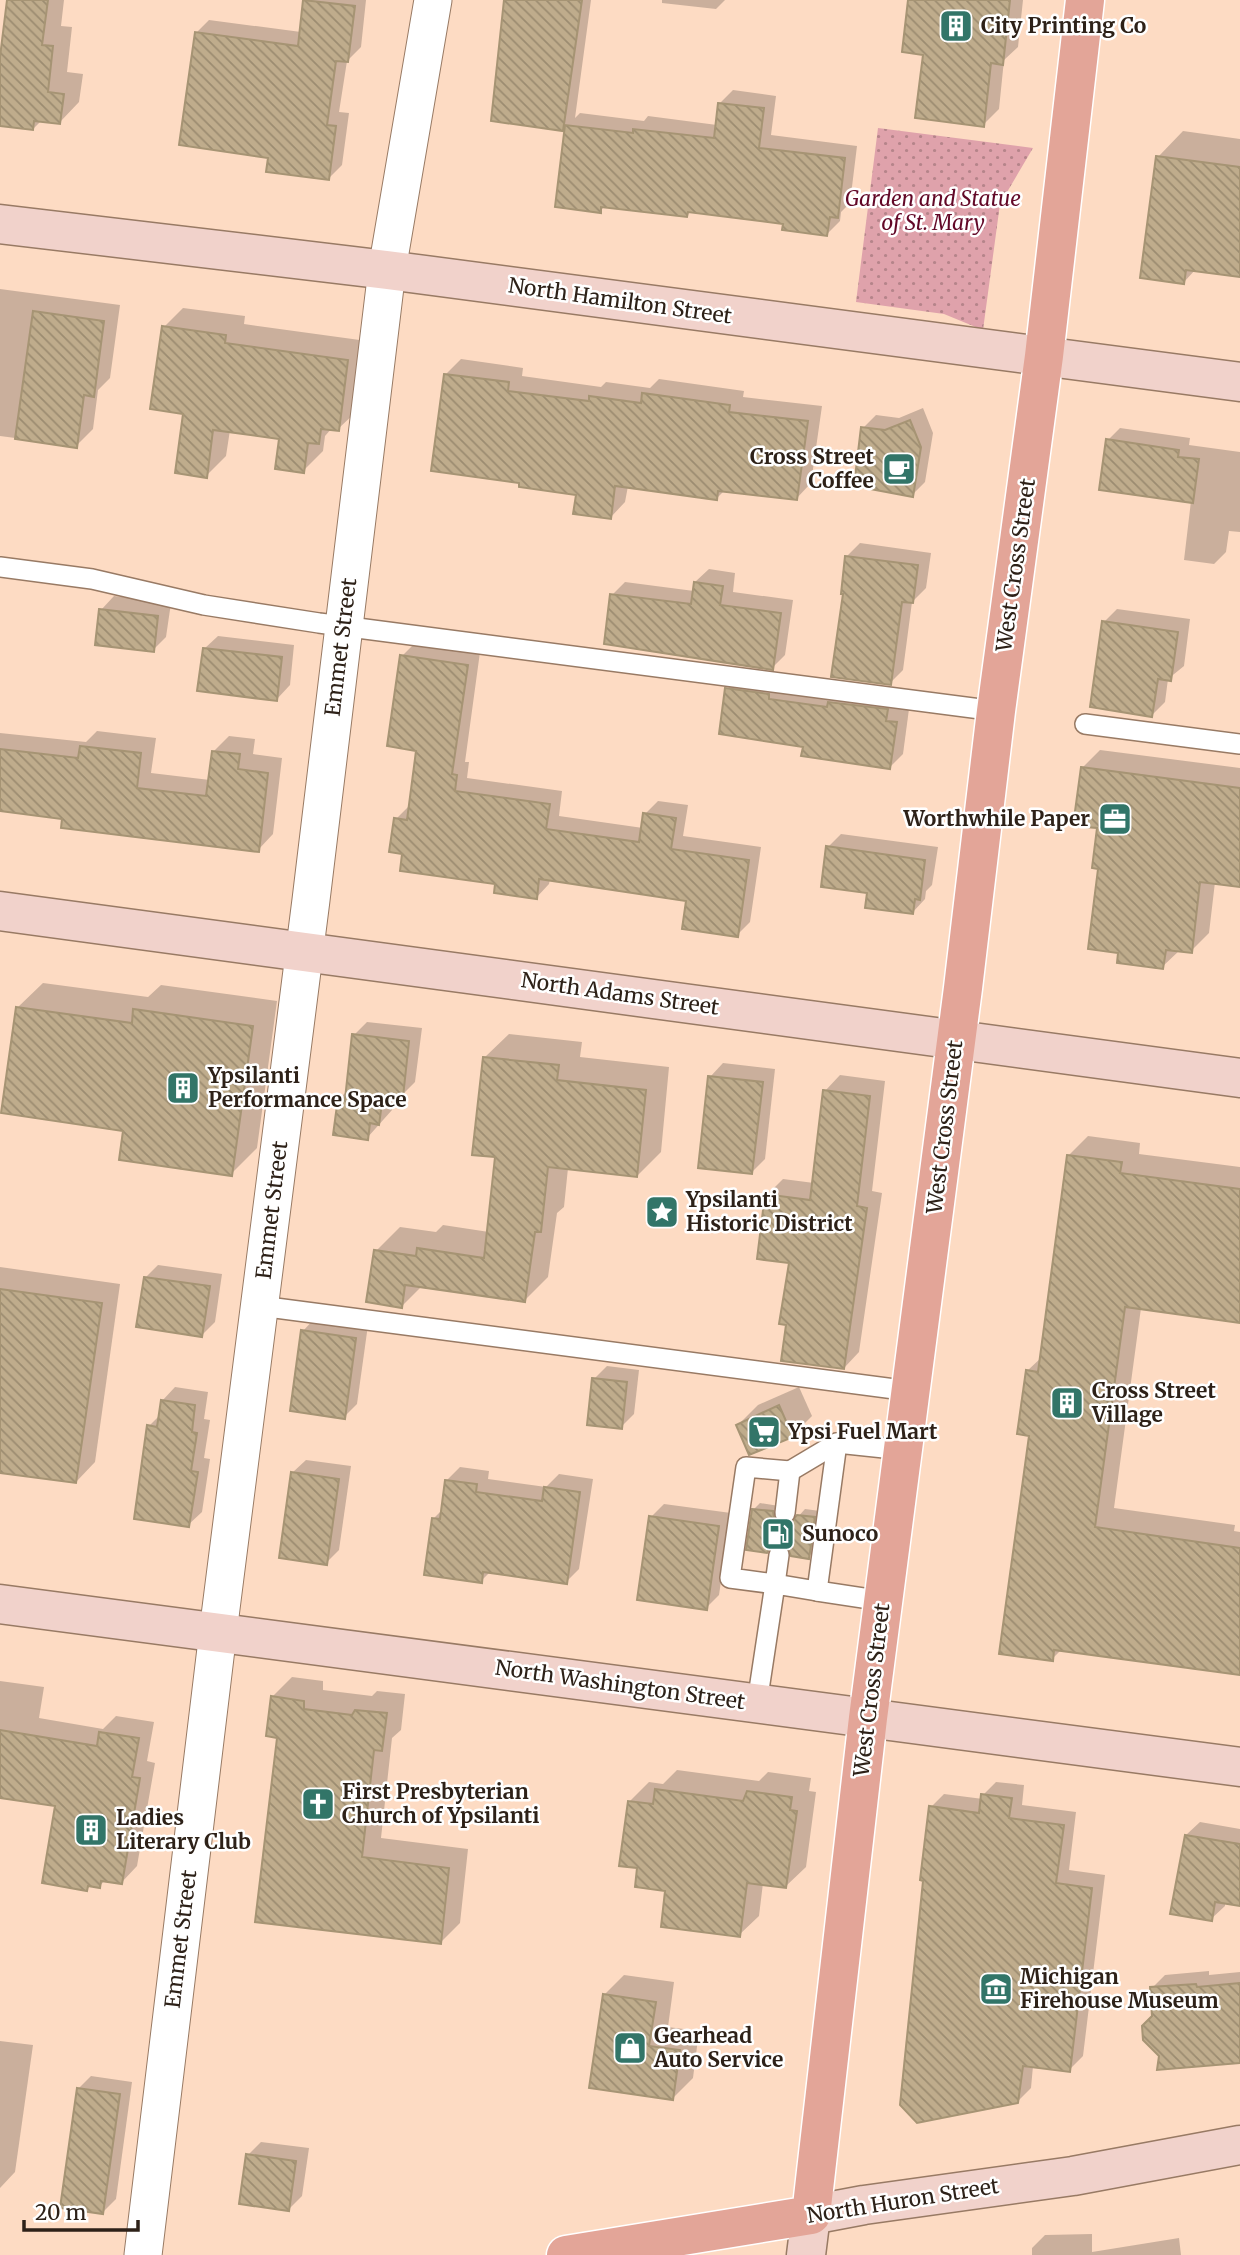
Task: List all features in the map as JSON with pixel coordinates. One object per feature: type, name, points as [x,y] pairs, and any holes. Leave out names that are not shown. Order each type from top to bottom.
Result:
[{"type":"main road","name":"West Cross Street","points":[[811,2215],[868,1718],[996,711],[1044,356],[1086,0]]},
{"type":"main road","name":"North Huron Street","points":[[566,2255],[811,2215]]},
{"type":"street","name":"Emmet Street","points":[[143,2255],[387,270],[433,0]]},
{"type":"street","name":"North Hamilton Street","points":[[0,224],[387,270],[1240,382]]},
{"type":"street","name":"North Adams Street","points":[[0,911],[1240,1078]]},
{"type":"street","name":"North Washington Street","points":[[0,1604],[1240,1767]]},
{"type":"street","name":"North Huron Street","points":[[811,2215],[1073,2176],[1240,2145]]},
{"type":"street","name":"West Cross Street","points":[[806,2255],[811,2215]]},
{"type":"lane","points":[[0,567],[92,579],[204,605],[344,626],[996,711]]},
{"type":"lane","points":[[1085,724],[1240,744]]},
{"type":"lane","points":[[260,1306],[910,1391]]},
{"type":"lane","points":[[883,1601],[730,1578],[746,1466],[790,1471],[837,1443],[903,1450]]},
{"type":"lane","points":[[817,1591],[837,1443]]},
{"type":"lane","points":[[785,1513],[790,1471]]},
{"type":"lane","points":[[757,1703],[779,1555]]},
{"type":"green space","name":"Garden and Statue of St. Mary","points":[[878,128],[1033,148],[1000,204],[983,330],[944,314],[856,302]]},
{"type":"building","points":[[7,0],[48,0],[42,45],[53,46],[48,92],[64,94],[60,124],[34,121],[33,130],[0,126],[0,57]]},
{"type":"building","points":[[303,0],[355,6],[348,62],[336,61],[327,125],[336,126],[329,180],[266,172],[268,158],[179,145],[195,32],[298,46]]},
{"type":"building","points":[[504,0],[582,0],[563,131],[491,121]]},
{"type":"building","points":[[908,0],[1010,0],[1003,65],[991,63],[984,127],[915,118],[923,55],[902,52]]},
{"type":"building","points":[[718,103],[764,108],[759,148],[845,158],[838,218],[830,217],[827,236],[782,230],[783,224],[688,212],[687,217],[601,207],[601,213],[555,207],[565,125],[714,138]]},
{"type":"building","points":[[1156,156],[1240,167],[1240,277],[1186,270],[1184,284],[1140,278]]},
{"type":"building","points":[[33,311],[104,321],[94,397],[84,395],[77,448],[15,439]]},
{"type":"building","points":[[162,326],[226,335],[225,343],[348,360],[339,431],[321,429],[319,444],[308,443],[304,473],[275,469],[279,439],[213,430],[207,478],[175,473],[183,414],[150,409]]},
{"type":"building","points":[[444,374],[509,382],[508,391],[589,401],[589,396],[641,403],[642,393],[730,405],[729,412],[808,421],[797,500],[718,491],[717,500],[615,486],[611,519],[573,514],[576,495],[519,487],[519,483],[431,471]]},
{"type":"building","points":[[910,420],[921,447],[913,497],[854,486],[861,427],[885,430]]},
{"type":"building","points":[[1106,439],[1179,450],[1178,457],[1199,459],[1193,503],[1099,490]]},
{"type":"building","points":[[845,556],[918,565],[913,603],[902,602],[891,685],[831,677],[843,594]]},
{"type":"building","points":[[694,582],[723,586],[720,605],[781,613],[773,670],[604,644],[610,594],[691,604]]},
{"type":"building","points":[[99,609],[158,616],[154,652],[95,645]]},
{"type":"building","points":[[1102,621],[1178,632],[1171,681],[1158,679],[1152,717],[1090,707]]},
{"type":"building","points":[[203,648],[282,657],[277,701],[197,691]]},
{"type":"building","points":[[400,655],[468,665],[452,774],[457,775],[455,791],[550,804],[546,829],[639,842],[643,813],[676,818],[671,849],[749,860],[738,937],[682,929],[686,901],[539,879],[537,899],[494,893],[495,884],[400,871],[402,854],[389,852],[394,818],[407,820],[416,751],[387,746]]},
{"type":"building","points":[[725,688],[769,694],[769,699],[827,707],[828,702],[888,709],[886,721],[897,722],[890,769],[801,756],[803,747],[719,734]]},
{"type":"building","points":[[80,746],[141,753],[137,788],[206,796],[212,751],[240,754],[238,769],[268,773],[259,852],[61,828],[62,819],[0,811],[0,749],[78,758]]},
{"type":"building","points":[[1081,767],[1240,788],[1240,887],[1200,882],[1192,953],[1166,950],[1163,969],[1117,963],[1118,953],[1088,949],[1098,869],[1092,868],[1097,828],[1073,826]]},
{"type":"building","points":[[826,846],[925,860],[920,900],[915,899],[913,914],[865,908],[867,893],[821,887]]},
{"type":"building","name":"Ypsilanti Performance Space","points":[[16,1007],[132,1023],[133,1009],[253,1026],[232,1176],[119,1160],[123,1131],[1,1113]]},
{"type":"building","points":[[352,1034],[409,1041],[403,1097],[383,1095],[379,1125],[370,1123],[368,1140],[333,1135],[338,1098],[345,1099]]},
{"type":"building","points":[[483,1057],[559,1065],[557,1080],[646,1090],[637,1177],[548,1167],[541,1232],[535,1232],[525,1302],[405,1285],[402,1308],[366,1302],[374,1250],[416,1256],[417,1248],[484,1258],[495,1157],[472,1155]]},
{"type":"building","points":[[708,1076],[763,1082],[752,1174],[698,1168]]},
{"type":"building","points":[[823,1090],[870,1096],[857,1206],[867,1208],[844,1369],[781,1361],[786,1325],[779,1324],[789,1263],[757,1259],[765,1194],[810,1200]]},
{"type":"building","name":"Cross Street Village","points":[[1067,1155],[1122,1162],[1120,1173],[1240,1189],[1240,1323],[1125,1307],[1095,1527],[1240,1548],[1240,1675],[1054,1650],[1053,1661],[999,1654],[1029,1436],[1017,1434],[1026,1370],[1038,1372]]},
{"type":"building","points":[[144,1277],[210,1286],[202,1337],[136,1327]]},
{"type":"building","points":[[0,1289],[102,1303],[76,1483],[0,1473]]},
{"type":"building","points":[[301,1330],[356,1338],[345,1419],[290,1411]]},
{"type":"building","points":[[592,1378],[627,1382],[622,1429],[587,1425]]},
{"type":"building","points":[[161,1400],[195,1405],[192,1432],[197,1433],[191,1471],[198,1472],[189,1527],[134,1519],[147,1425],[157,1427]]},
{"type":"building","points":[[779,1405],[793,1437],[749,1455],[736,1425]]},
{"type":"building","points":[[291,1472],[339,1479],[327,1565],[279,1558]]},
{"type":"building","points":[[445,1480],[477,1484],[476,1492],[542,1501],[544,1487],[580,1492],[567,1584],[483,1572],[482,1583],[424,1575],[432,1518],[440,1519]]},
{"type":"building","points":[[752,1509],[773,1511],[774,1518],[783,1525],[790,1524],[797,1515],[815,1517],[809,1559],[791,1556],[787,1546],[780,1543],[770,1547],[767,1553],[746,1550]]},
{"type":"building","points":[[649,1516],[719,1526],[707,1610],[637,1600]]},
{"type":"building","name":"First Presbyterian Church of Ypsilanti","points":[[271,1696],[304,1701],[304,1709],[352,1715],[355,1710],[387,1713],[382,1751],[374,1750],[362,1857],[449,1868],[441,1944],[255,1922],[277,1738],[266,1736]]},
{"type":"building","name":"Ladies Literary Club","points":[[0,1730],[97,1746],[99,1732],[139,1738],[132,1777],[140,1778],[122,1884],[101,1881],[100,1888],[88,1886],[87,1891],[42,1883],[55,1806],[0,1798]]},
{"type":"building","points":[[655,1789],[743,1801],[747,1791],[792,1797],[790,1810],[797,1811],[786,1888],[747,1883],[740,1937],[661,1927],[665,1891],[635,1887],[637,1868],[619,1866],[628,1801],[653,1804]]},
{"type":"building","name":"Michigan Firehouse Museum","points":[[981,1794],[1012,1798],[1009,1818],[1064,1825],[1056,1883],[1092,1888],[1070,2072],[1023,2066],[1018,2103],[917,2123],[900,2105],[929,1806],[979,1813]]},
{"type":"building","points":[[1185,1835],[1240,1844],[1240,1906],[1215,1902],[1212,1921],[1170,1914]]},
{"type":"building","points":[[1240,1983],[1240,2063],[1157,2070],[1159,2056],[1143,2040],[1142,2026],[1152,2016],[1150,1987]]},
{"type":"building","name":"Gearhead Auto Service","points":[[603,1994],[656,2002],[649,2046],[680,2050],[673,2100],[589,2088]]},
{"type":"building","points":[[77,2088],[120,2094],[103,2214],[60,2208]]},
{"type":"building","points":[[246,2154],[296,2161],[289,2211],[239,2204]]},
{"type":"place","name":"City Printing Co","points":[[956,26]]},
{"type":"place","name":"Cross Street Coffee","points":[[899,469]]},
{"type":"place","name":"Worthwhile Paper","points":[[1115,819]]},
{"type":"place","name":"Ypsilanti Performance Space","points":[[183,1088]]},
{"type":"place","name":"Ypsilanti Historic District","points":[[662,1212]]},
{"type":"place","name":"Cross Street Village","points":[[1067,1403]]},
{"type":"place","name":"Ypsi Fuel Mart","points":[[764,1432]]},
{"type":"place","name":"Sunoco","points":[[778,1534]]},
{"type":"place","name":"First Presbyterian Church of Ypsilanti","points":[[318,1804]]},
{"type":"place","name":"Ladies Literary Club","points":[[91,1830]]},
{"type":"place","name":"Michigan Firehouse Museum","points":[[996,1989]]},
{"type":"place","name":"Gearhead Auto Service","points":[[630,2048]]}]
